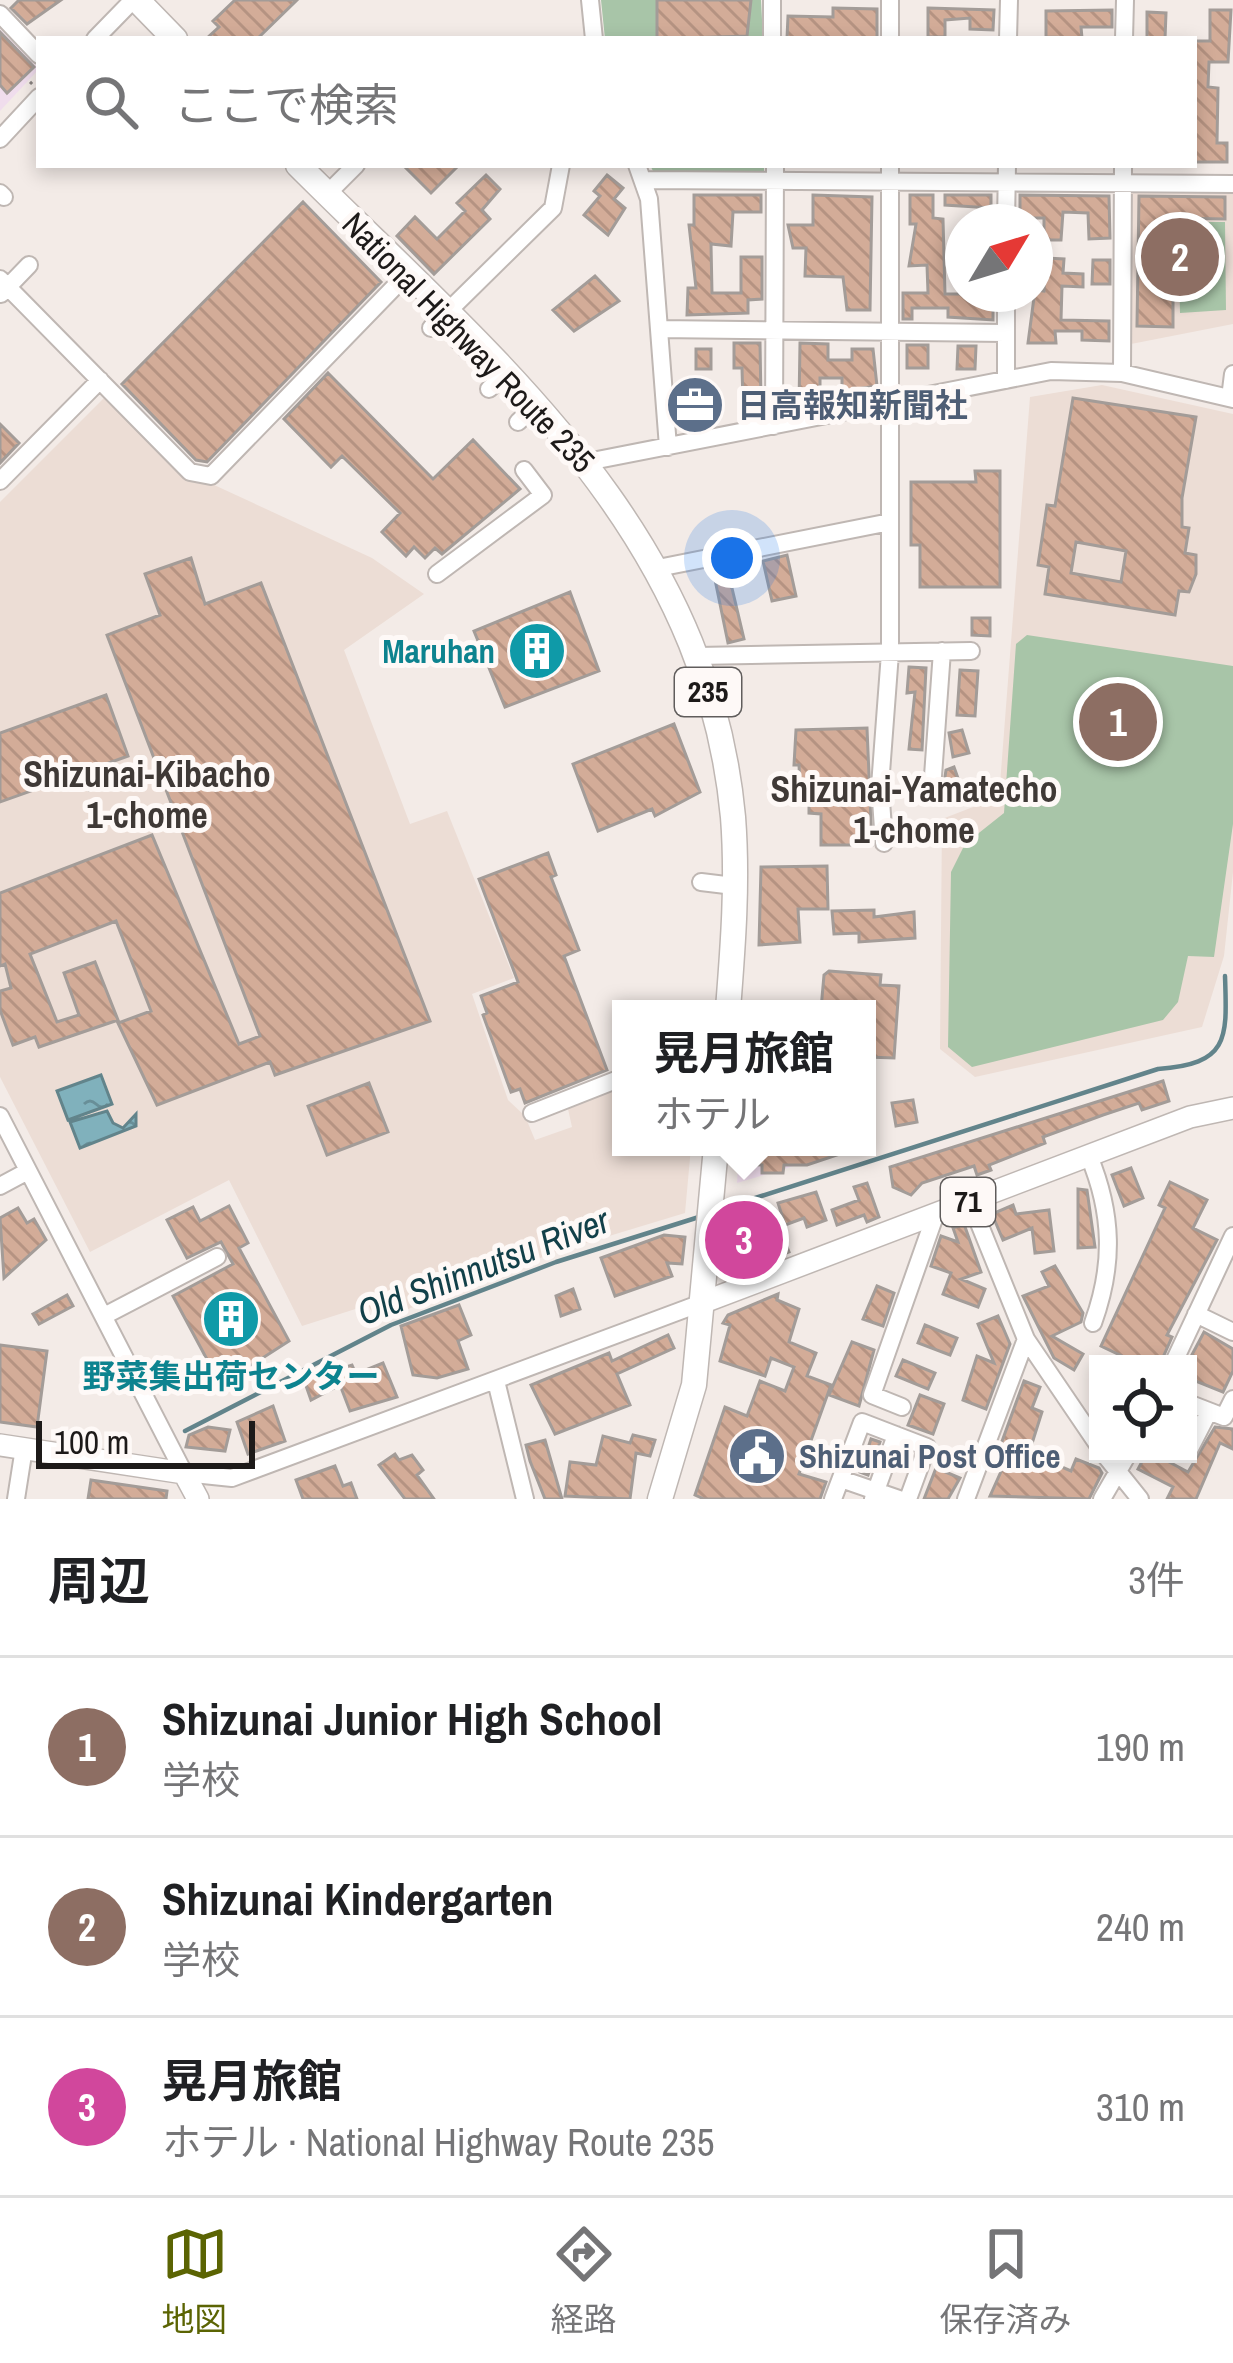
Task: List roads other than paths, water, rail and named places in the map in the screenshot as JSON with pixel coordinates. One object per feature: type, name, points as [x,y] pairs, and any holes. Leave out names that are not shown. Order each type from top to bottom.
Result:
[{"type":"highway","points":[[135,0],[180,33]]},
{"type":"highway","name":"National Highway Route 235","points":[[301,168],[407,274],[436,323],[554,443],[587,463],[658,568],[697,656],[726,773],[734,886],[728,1000]]},
{"type":"highway","points":[[659,1499],[683,1434],[704,1302],[715,1156]]},
{"type":"main road","name":"71","points":[[704,1302],[1190,1118],[1233,1108]]},
{"type":"main road","points":[[0,1445],[184,1472],[198,1499]]},
{"type":"street","points":[[98,36],[135,0]]},
{"type":"street","points":[[590,0],[594,36]]},
{"type":"street","points":[[772,0],[772,36]]},
{"type":"street","points":[[890,0],[890,36]]},
{"type":"street","points":[[1008,36],[1009,0]]},
{"type":"street","points":[[1124,36],[1125,0]]},
{"type":"street","points":[[0,14],[36,52]]},
{"type":"street","points":[[4,126],[36,99]]},
{"type":"street","points":[[327,194],[353,168]]},
{"type":"street","points":[[436,323],[553,208],[560,168]]},
{"type":"street","points":[[668,447],[641,173],[1123,174],[1233,184]]},
{"type":"street","points":[[774,426],[775,173]]},
{"type":"street","points":[[884,843],[880,786],[890,653],[890,174]]},
{"type":"street","points":[[1006,204],[1007,174]]},
{"type":"street","points":[[1121,373],[1123,174]]},
{"type":"street","points":[[29,265],[3,287],[190,472],[211,476],[407,274]]},
{"type":"street","points":[[1006,312],[1006,380]]},
{"type":"street","points":[[659,329],[1005,333]]},
{"type":"street","points":[[587,463],[1071,369],[1121,373],[1232,399],[1233,374]]},
{"type":"street","points":[[0,482],[100,380]]},
{"type":"street","points":[[437,574],[543,495],[524,470]]},
{"type":"street","points":[[658,568],[890,522]]},
{"type":"street","points":[[933,776],[942,651]]},
{"type":"street","points":[[697,656],[971,651]]},
{"type":"street","points":[[701,882],[734,886]]},
{"type":"street","points":[[532,1113],[612,1082]]},
{"type":"street","points":[[0,1116],[184,1472],[232,1478],[704,1302]]},
{"type":"street","points":[[1089,1156],[1104,1192],[1109,1278],[1093,1323]]},
{"type":"street","points":[[0,1186],[28,1171]]},
{"type":"street","points":[[970,1201],[1026,1339],[1089,1432]]},
{"type":"street","points":[[902,1407],[872,1395],[936,1213]]},
{"type":"street","points":[[1177,1355],[1233,1237]]},
{"type":"street","points":[[104,1316],[217,1257]]},
{"type":"street","points":[[1196,1314],[1233,1332]]},
{"type":"street","points":[[966,1499],[1026,1339]]},
{"type":"street","points":[[496,1381],[525,1499]]},
{"type":"street","points":[[1197,1408],[1224,1417],[1233,1399]]},
{"type":"street","points":[[1197,1434],[1208,1413]]},
{"type":"street","points":[[833,1499],[862,1422],[927,1447],[903,1499],[874,1495],[841,1479]]},
{"type":"street","points":[[874,1495],[896,1435]]},
{"type":"street","points":[[16,1499],[24,1448]]},
{"type":"street","points":[[1111,1463],[1140,1499]]},
{"type":"street","points":[[1102,1499],[1123,1463]]},
{"type":"water","points":[[101,1075],[112,1104],[68,1120],[57,1091]]},
{"type":"water","points":[[107,1111],[113,1123],[123,1128],[136,1114],[136,1126],[80,1148],[70,1122]]},
{"type":"waterway","name":"Old Shinnutsu River","points":[[721,1209],[1158,1069],[1199,1061],[1211,1054],[1224,1031],[1225,976]]},
{"type":"waterway","name":"Old Shinnutsu River","points":[[185,1431],[391,1325],[556,1262],[699,1217]]},
{"type":"place","name":"Shizunai Kindergarten","points":[[1180,257]]},
{"type":"place","name":"日高報知新聞社","points":[[695,405]]},
{"type":"place","name":"Maruhan","points":[[537,651]]},
{"type":"place","name":"Shizunai Junior High School","points":[[1118,722]]},
{"type":"place","name":"晃月旅館","points":[[744,1240]]},
{"type":"place","name":"野菜集出荷センター","points":[[231,1319]]},
{"type":"place","name":"Shizunai Post Office","points":[[757,1456]]},
{"type":"district","name":"Shizunai-Kibacho 1-chome","points":[[147,794]]},
{"type":"district","name":"Shizunai-Yamatecho 1-chome","points":[[914,810]]}]
